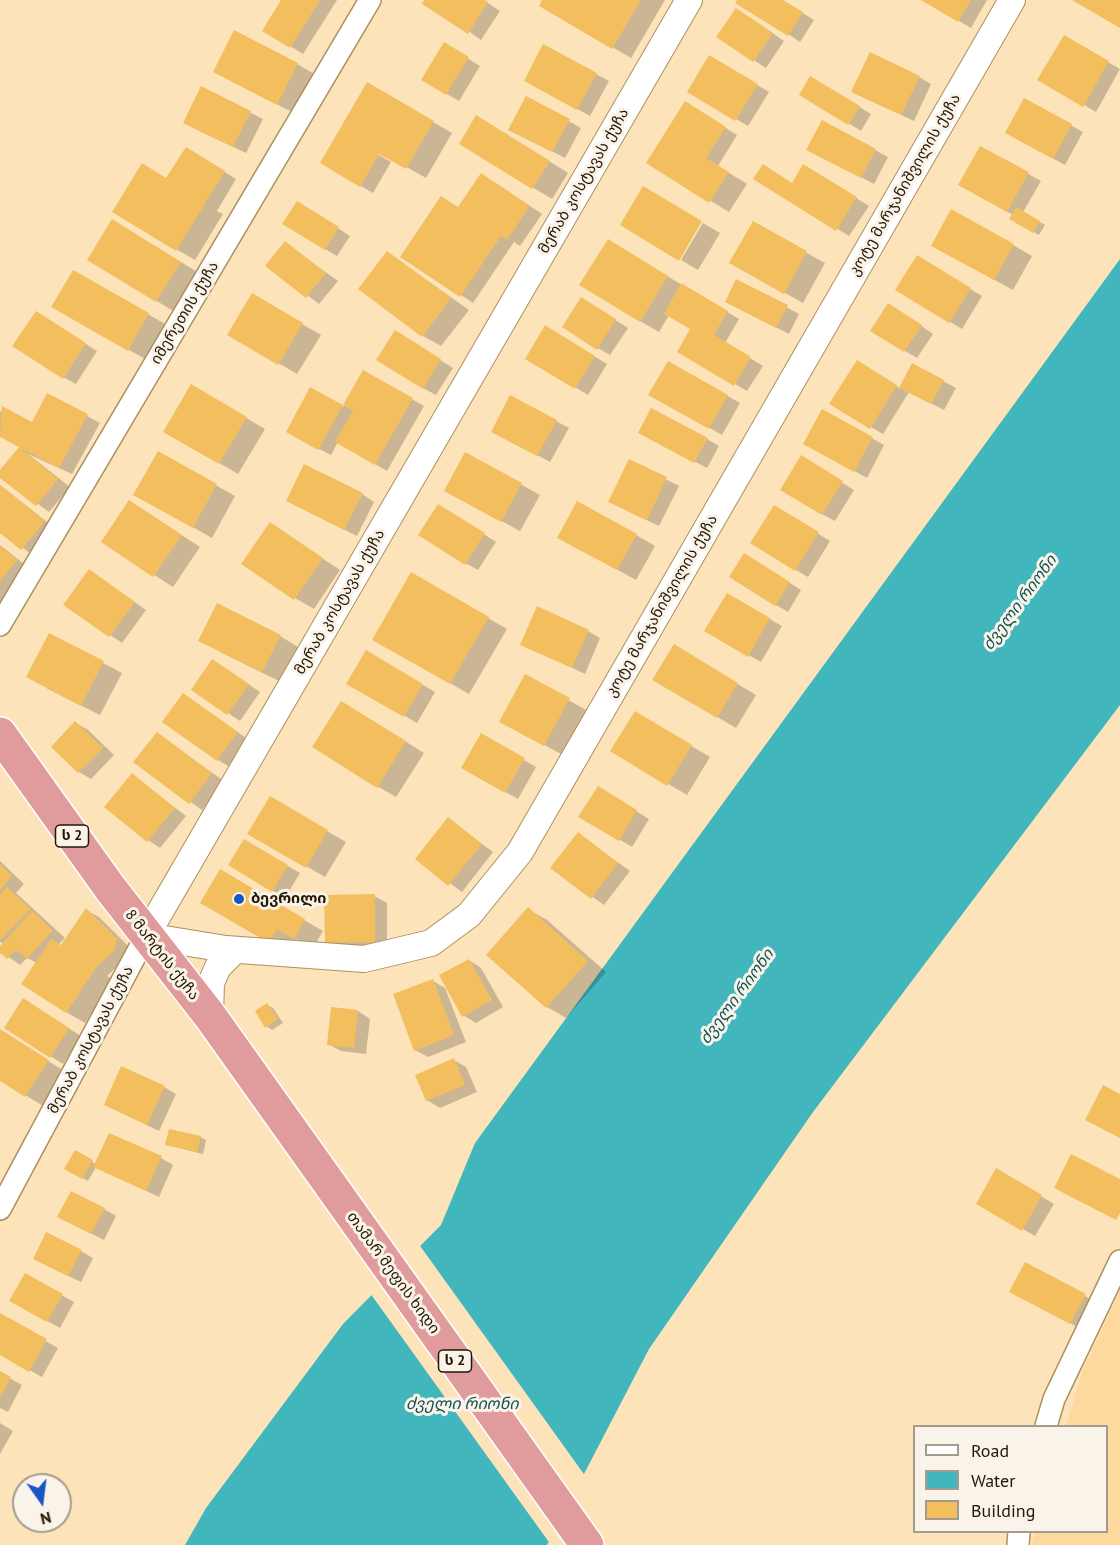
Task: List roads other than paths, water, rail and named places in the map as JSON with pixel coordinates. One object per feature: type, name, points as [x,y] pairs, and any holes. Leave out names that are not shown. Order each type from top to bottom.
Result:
[{"type":"highway","name":"8 მარტის ქუჩა","points":[[0,734],[146,936],[210,1016],[324,1176]]},
{"type":"highway","name":"თამარ მეფის ხიდი","points":[[324,1176],[587,1545]]},
{"type":"street","name":"იმერეთის ქუჩა","points":[[0,625],[370,0]]},
{"type":"street","name":"მერაბ კოსტავას ქუჩა","points":[[0,1209],[146,936],[689,0]]},
{"type":"street","name":"კოტე მარჯანიშვილის ქუჩა","points":[[146,936],[235,950],[364,959],[431,943],[469,915],[520,852],[1012,0]]},
{"type":"street","points":[[210,1016],[211,983],[218,967],[235,950]]},
{"type":"street","points":[[1046,1425],[1054,1399],[1120,1262]]},
{"type":"water","name":"ძველი რიონი","points":[[1120,259],[1120,705],[813,1112],[649,1349],[547,1545],[185,1545],[206,1508],[343,1324],[441,1225],[475,1143]]},
{"type":"place","name":"ბევრილი","points":[[239,899]]}]
